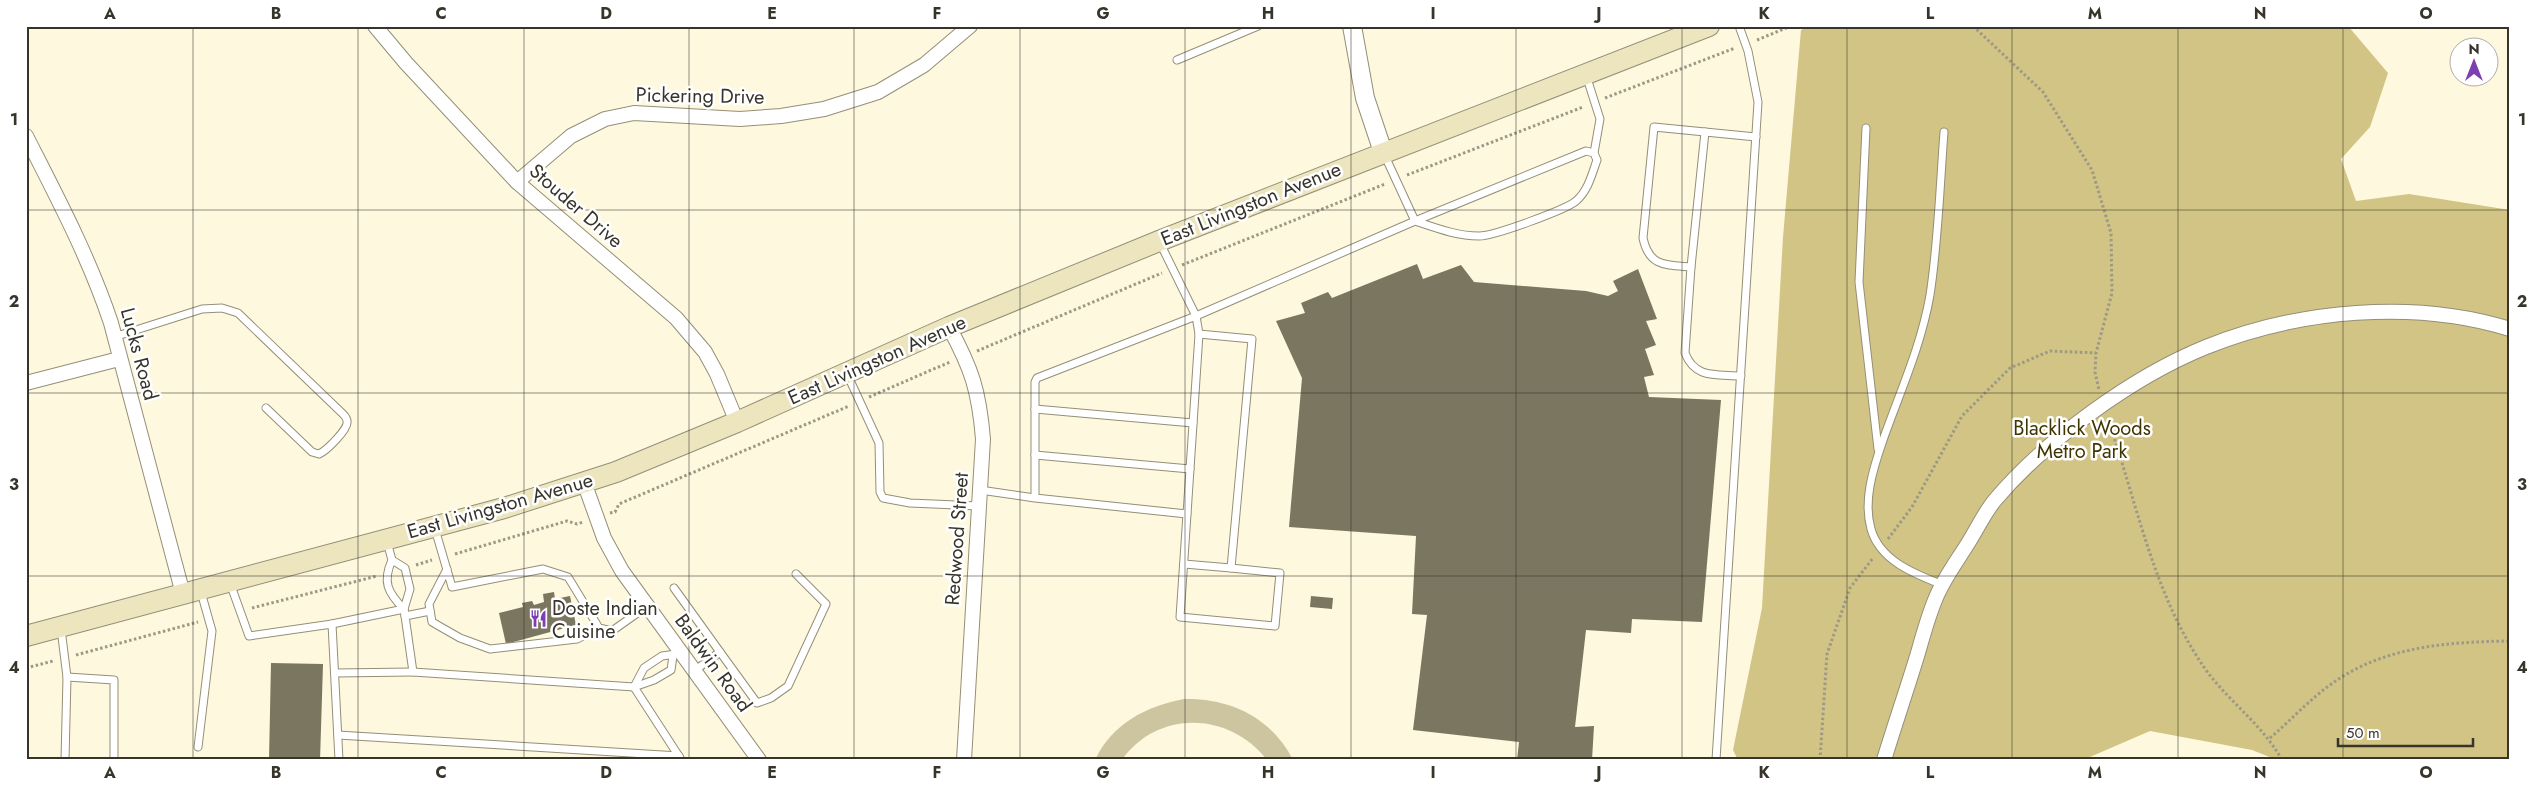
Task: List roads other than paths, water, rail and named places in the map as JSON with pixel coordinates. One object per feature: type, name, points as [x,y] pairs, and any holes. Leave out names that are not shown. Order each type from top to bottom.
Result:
[{"type":"main road","name":"East Livingston Avenue","points":[[26,636],[386,540],[529,500],[616,472],[737,422],[949,327],[1159,241],[1709,26]]},
{"type":"street","name":"Stouder Drive","points":[[375,26],[412,70],[517,182],[676,318],[705,352],[717,374],[737,422]]},
{"type":"street","name":"Pickering Drive","points":[[517,182],[571,136],[605,119],[634,113],[740,119],[781,116],[824,109],[878,92],[924,65],[970,26]]},
{"type":"street","points":[[1352,26],[1365,98],[1383,152]]},
{"type":"street","name":"Lucks Road","points":[[26,137],[82,246],[98,284],[119,359],[191,591]]},
{"type":"street","points":[[1884,760],[1935,599],[1994,501],[2056,438],[2103,405],[2205,347],[2246,333],[2303,320],[2354,314],[2407,313],[2448,316],[2488,322],[2510,329]]},
{"type":"street","name":"Redwood Street","points":[[949,327],[965,356],[976,387],[983,439],[964,760]]},
{"type":"street","points":[[26,383],[119,359]]},
{"type":"street","name":"Baldwin Road","points":[[584,482],[604,538],[622,571],[676,654],[694,671],[759,760]]},
{"type":"lane","points":[[1176,60],[1258,26]]},
{"type":"lane","points":[[1716,760],[1758,102],[1746,44],[1739,26]]},
{"type":"lane","points":[[1383,152],[1416,221],[1457,234],[1480,236],[1501,233],[1576,202],[1584,192],[1597,160],[1594,153],[1600,119],[1586,74]]},
{"type":"lane","points":[[1691,267],[1666,265],[1652,260],[1645,250],[1643,238],[1654,127],[1756,137]]},
{"type":"lane","points":[[1866,128],[1859,282],[1878,432],[1878,453]]},
{"type":"lane","points":[[1705,132],[1691,267],[1686,353],[1690,365],[1700,372],[1740,376]]},
{"type":"lane","points":[[1943,585],[1910,572],[1889,557],[1881,548],[1871,529],[1868,502],[1878,453],[1905,387],[1930,295],[1944,132]]},
{"type":"lane","points":[[1035,498],[1035,382],[1041,376],[1196,316],[1416,221],[1586,151],[1594,153]]},
{"type":"lane","points":[[1159,241],[1196,316],[1199,334],[1180,617],[1275,626],[1280,573],[1184,564]]},
{"type":"lane","points":[[114,337],[202,310],[222,308],[238,313],[344,414],[347,421],[346,427],[325,452],[319,454],[312,452],[266,408]]},
{"type":"lane","points":[[1199,334],[1252,339],[1231,568]]},
{"type":"lane","points":[[846,373],[878,443],[880,492],[883,498],[910,503],[979,506]]},
{"type":"lane","points":[[1035,409],[1193,423]]},
{"type":"lane","points":[[1035,455],[1190,469]]},
{"type":"lane","points":[[980,490],[1035,498],[1187,514]]},
{"type":"lane","points":[[434,526],[452,586],[543,569],[557,572],[568,577],[599,628]]},
{"type":"lane","points":[[386,540],[392,560],[386,574],[391,596],[404,613]]},
{"type":"lane","points":[[392,560],[405,568],[410,589],[404,613],[413,672]]},
{"type":"lane","points":[[447,569],[429,604],[432,622],[460,638],[490,648],[577,639],[599,628],[612,631],[646,607]]},
{"type":"lane","points":[[674,588],[757,703],[771,698],[788,686],[826,604],[796,574]]},
{"type":"lane","points":[[229,581],[249,636],[404,613],[430,611]]},
{"type":"lane","points":[[191,591],[209,619],[212,631],[198,747]]},
{"type":"lane","points":[[332,624],[339,760]]},
{"type":"lane","points":[[61,626],[67,677],[65,760]]},
{"type":"lane","points":[[694,671],[720,652]]},
{"type":"lane","points":[[335,674],[413,672],[634,687],[654,680],[671,670],[676,654],[662,656],[644,668],[634,687]]},
{"type":"lane","points":[[67,677],[114,680],[114,760]]},
{"type":"lane","points":[[634,687],[680,758]]},
{"type":"lane","points":[[338,735],[680,758]]},
{"type":"place","name":"Doste Indian Cuisine","points":[[538,619]]},
{"type":"park label","name":"Blacklick Woods Metro Park","points":[[2082,440]]}]
